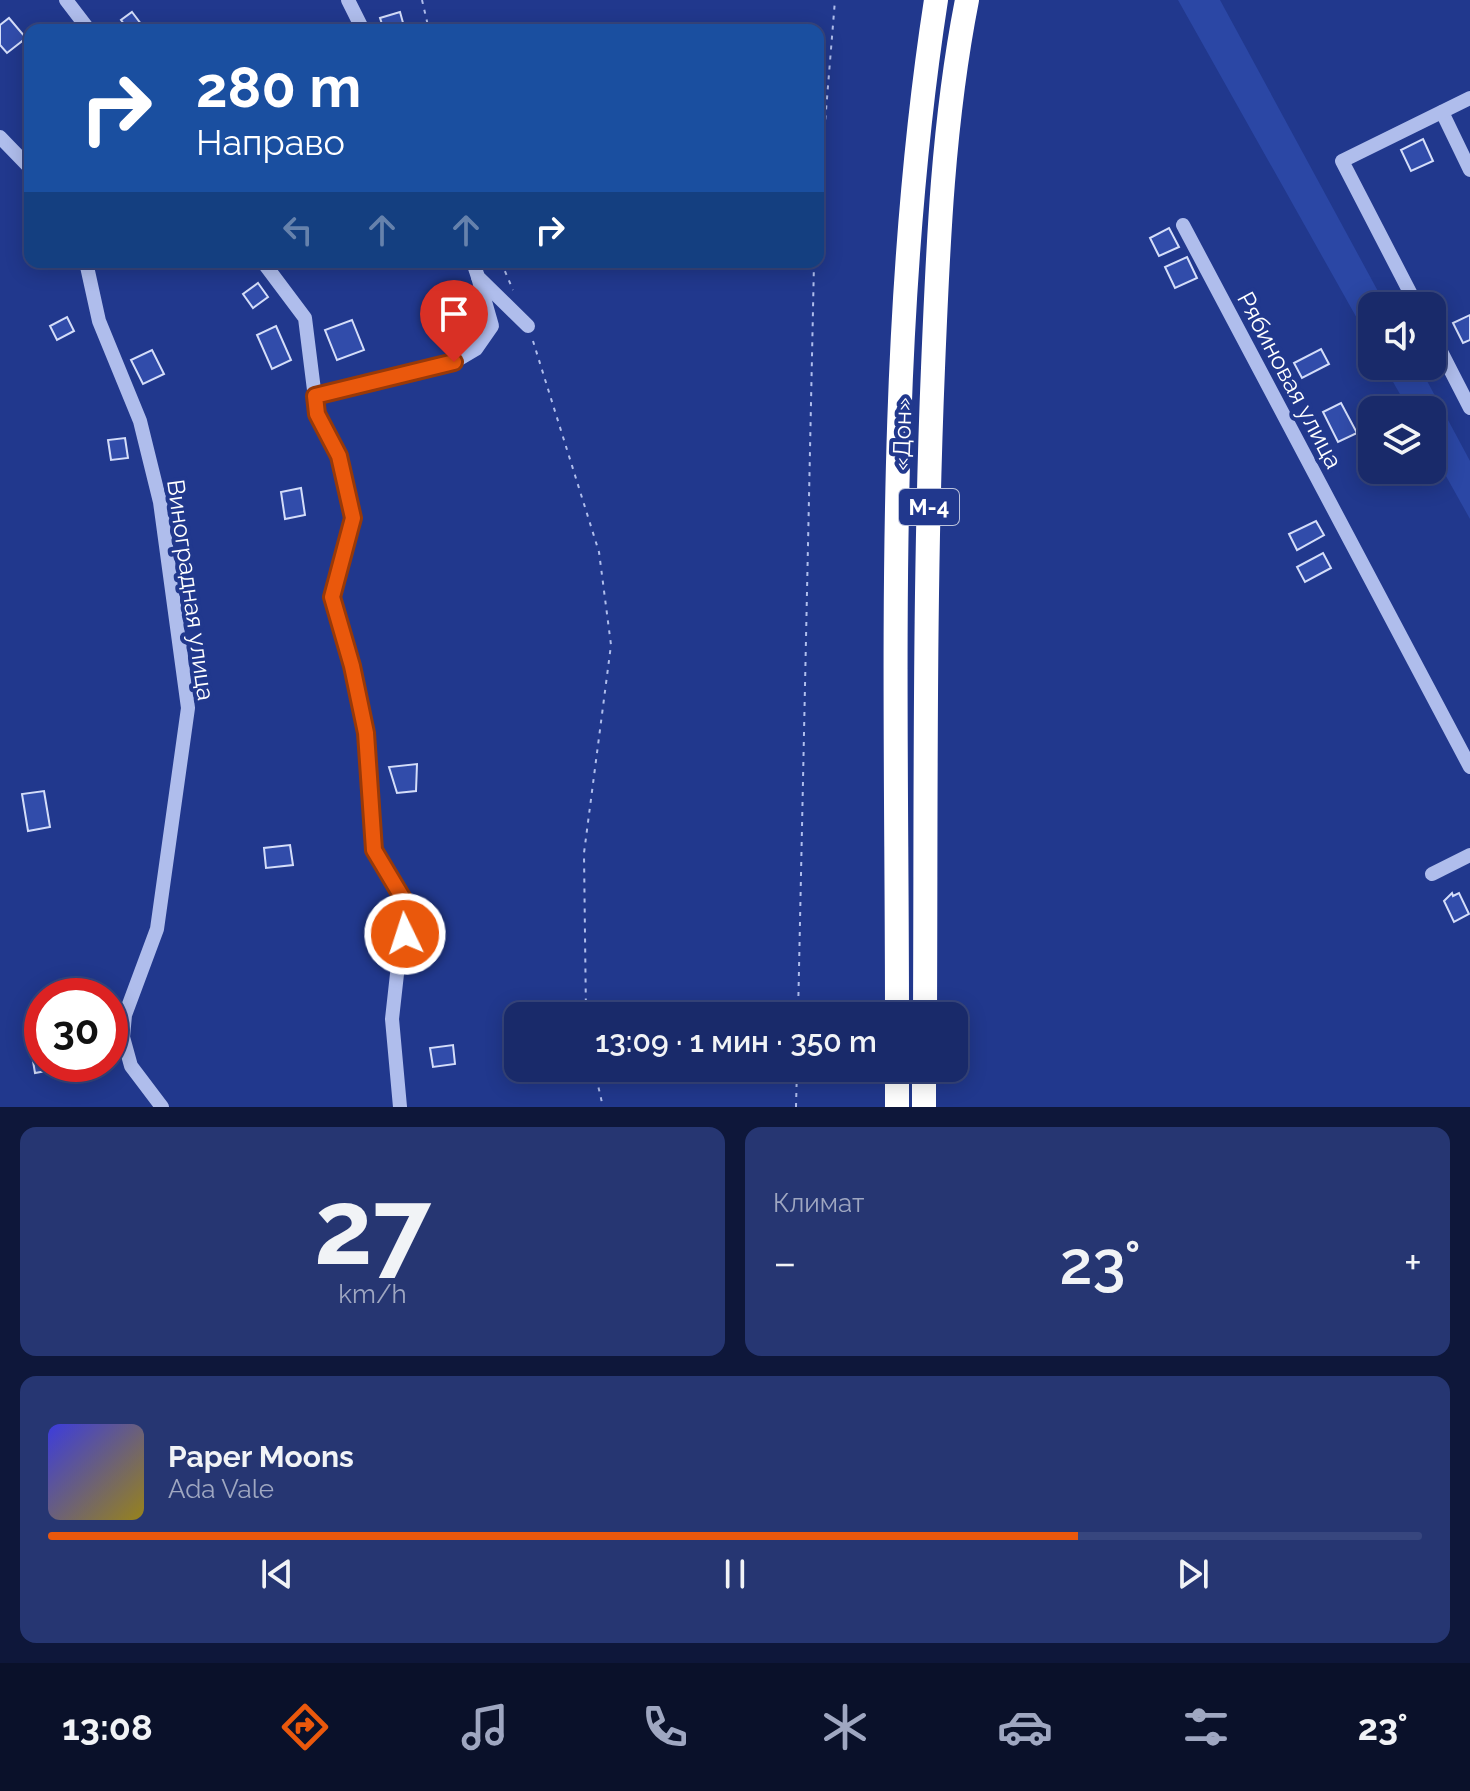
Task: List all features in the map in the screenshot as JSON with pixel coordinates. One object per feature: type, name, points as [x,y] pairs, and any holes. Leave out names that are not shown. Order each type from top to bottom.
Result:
[{"type":"highway","name":"«Дон»","points":[[897,1002],[897,464],[909,223],[921,100],[936,0]]},
{"type":"highway","name":"«Дон»","points":[[925,1002],[929,461],[944,143],[953,68],[967,0]]},
{"type":"highway","points":[[897,1082],[897,1107]]},
{"type":"highway","points":[[924,1082],[924,1107]]},
{"type":"street","points":[[66,0],[84,24]]},
{"type":"street","points":[[348,0],[360,24]]},
{"type":"street","points":[[1410,292],[1342,161],[1470,98]]},
{"type":"street","points":[[1442,112],[1470,170]]},
{"type":"street","points":[[0,137],[24,162]]},
{"type":"street","name":"Рябиновая улица","points":[[1183,225],[1470,767]]},
{"type":"street","name":"Виноградная улица","points":[[87,268],[99,321],[140,421],[160,502],[188,708],[157,929],[125,1015],[123,1037],[131,1066],[162,1107]]},
{"type":"street","points":[[268,268],[305,318],[317,414],[339,456],[353,518],[332,597],[352,666],[366,733],[374,850],[411,912],[399,956],[392,1019],[400,1107]]},
{"type":"street","points":[[315,396],[454,362],[476,349],[492,326],[475,268]]},
{"type":"street","points":[[478,277],[528,326]]},
{"type":"street","points":[[1446,361],[1470,408]]},
{"type":"street","points":[[1432,874],[1470,855]]},
{"type":"path","points":[[422,0],[428,24]]},
{"type":"path","points":[[824,135],[835,0]]},
{"type":"path","points":[[504,268],[516,298]]},
{"type":"path","points":[[798,1002],[814,268]]},
{"type":"path","points":[[528,326],[599,552],[611,645],[584,853],[586,1002]]},
{"type":"path","points":[[597,1082],[603,1107]]},
{"type":"path","points":[[796,1107],[797,1082]]},
{"type":"shaded area","points":[[1178,0],[1220,0],[1378,292],[1358,292],[1358,320]]},
{"type":"shaded area","points":[[1392,380],[1427,380],[1435,396],[1401,396]]},
{"type":"shaded area","points":[[1446,416],[1470,461],[1470,519],[1446,476]]},
{"type":"building","points":[[132,12],[141,24],[124,24],[121,20]]},
{"type":"building","points":[[400,12],[403,24],[382,24],[380,18]]},
{"type":"building","points":[[9,18],[24,36],[24,40],[7,53],[0,45],[0,25]]},
{"type":"building","points":[[1423,139],[1433,161],[1411,171],[1401,150]]},
{"type":"building","points":[[1169,228],[1179,247],[1159,256],[1150,238]]},
{"type":"building","points":[[1187,257],[1197,278],[1175,288],[1165,267]]},
{"type":"building","points":[[258,283],[268,297],[253,308],[243,294]]},
{"type":"building","points":[[1470,315],[1470,340],[1463,343],[1453,323]]},
{"type":"building","points":[[67,317],[74,331],[57,340],[50,326]]},
{"type":"building","points":[[352,320],[364,350],[337,360],[325,330]]},
{"type":"building","points":[[276,326],[291,360],[272,369],[257,335]]},
{"type":"building","points":[[1321,349],[1329,364],[1302,378],[1294,363]]},
{"type":"building","points":[[152,350],[164,374],[143,384],[131,360]]},
{"type":"building","points":[[1341,403],[1357,433],[1338,442],[1323,412]]},
{"type":"building","points":[[125,438],[128,458],[111,460],[108,440]]},
{"type":"building","points":[[301,488],[305,515],[285,519],[281,492]]},
{"type":"building","points":[[1316,521],[1324,535],[1297,550],[1289,534]]},
{"type":"building","points":[[1323,553],[1331,568],[1305,582],[1297,567]]},
{"type":"building","points":[[417,764],[416,791],[397,793],[389,767]]},
{"type":"building","points":[[44,791],[50,827],[28,831],[22,794]]},
{"type":"building","points":[[290,845],[293,865],[266,868],[264,848]]},
{"type":"building","points":[[1452,893],[1453,896],[1459,893],[1469,914],[1454,922],[1444,901]]},
{"type":"building","points":[[453,1045],[455,1064],[433,1067],[430,1048]]},
{"type":"route","points":[[405,934],[411,912],[374,850],[366,733],[352,666],[332,597],[353,518],[339,456],[317,414],[315,396],[454,362]]}]
